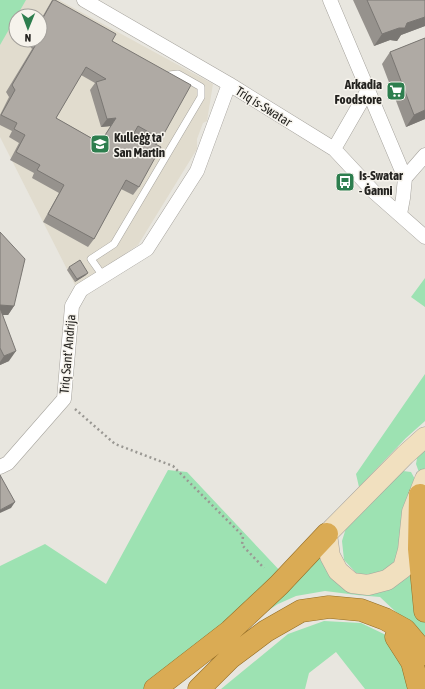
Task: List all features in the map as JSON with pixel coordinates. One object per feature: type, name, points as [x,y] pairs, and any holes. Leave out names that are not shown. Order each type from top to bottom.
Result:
[{"type":"highway","points":[[422,487],[419,549],[425,610]]},
{"type":"highway","points":[[155,689],[235,626],[279,585],[327,534]]},
{"type":"highway","points":[[199,689],[230,658],[266,631],[300,612],[329,607],[361,610],[385,619],[405,630],[425,654]]},
{"type":"highway","points":[[385,619],[412,662],[419,689]]},
{"type":"main road","points":[[422,487],[412,512],[408,550],[403,568],[387,580],[368,585],[352,583],[338,571],[330,556],[327,534],[405,455],[425,437]]},
{"type":"street","name":"Triq is-Swatar","points":[[84,0],[230,84],[334,149],[374,192],[425,237]]},
{"type":"street","points":[[330,0],[405,178],[400,214]]},
{"type":"street","name":"Triq Sant' Andrija","points":[[0,467],[8,463],[64,399],[72,306],[82,290],[147,249],[197,171],[230,84]]},
{"type":"street","points":[[334,149],[368,90]]},
{"type":"street","points":[[405,178],[425,155]]},
{"type":"lane","points":[[104,276],[92,259],[114,244],[201,97],[201,87],[178,74],[169,75]]},
{"type":"path","points":[[64,399],[115,444],[173,466],[243,536],[242,545],[264,568]]},
{"type":"shaded area","name":"Kulleġġ ta' San Martin","points":[[0,0],[59,0],[213,84],[207,121],[203,123],[197,139],[197,149],[138,245],[76,287],[0,137]]},
{"type":"green space","points":[[0,0],[26,0],[21,8],[8,8],[8,31],[0,45]]},
{"type":"green space","points":[[425,278],[425,307],[411,297]]},
{"type":"green space","points":[[425,374],[425,421],[406,438],[359,487],[356,474]]},
{"type":"green space","points":[[425,448],[425,468],[420,475],[416,464],[418,453]]},
{"type":"green space","points":[[168,470],[187,472],[283,574],[147,689],[0,689],[0,566],[45,544],[106,584]]},
{"type":"green space","points":[[403,471],[411,472],[416,481],[402,549],[394,566],[379,575],[359,576],[344,560],[342,541],[346,528]]},
{"type":"green space","points":[[321,550],[353,588],[413,561],[425,623],[425,644],[415,630],[380,597],[325,591],[296,596],[278,604],[261,615]]},
{"type":"green space","points":[[324,621],[361,623],[388,636],[415,689],[365,689],[336,652],[309,673],[305,689],[221,689],[288,634]]},
{"type":"building","points":[[53,0],[55,0],[116,34],[112,41],[191,85],[161,139],[138,126],[134,133],[161,147],[139,187],[126,180],[94,239],[48,214],[64,185],[37,170],[40,165],[16,152],[25,135],[14,129],[17,123],[1,115],[15,90],[12,85],[34,48],[48,48],[48,9]],"holes":[[[86,67],[106,79],[96,82],[107,119],[116,118],[100,143],[56,118]]]},
{"type":"building","points":[[367,0],[425,0],[425,17],[407,23],[405,28],[399,28],[382,34]]},
{"type":"building","points":[[425,38],[425,110],[414,115],[390,52]]},
{"type":"building","points":[[0,232],[25,259],[14,306],[0,305]]},
{"type":"building","points":[[80,260],[88,273],[77,279],[69,267]]},
{"type":"building","points":[[0,308],[16,351],[4,356],[0,348]]},
{"type":"building","points":[[0,475],[15,502],[0,510]]},
{"type":"place","name":"Arkadia Foodstore","points":[[396,91]]},
{"type":"place","name":"Kulleġġ ta' San Martin","points":[[100,144]]},
{"type":"place","name":"Is-Swatar - Ġanni","points":[[345,182]]}]
